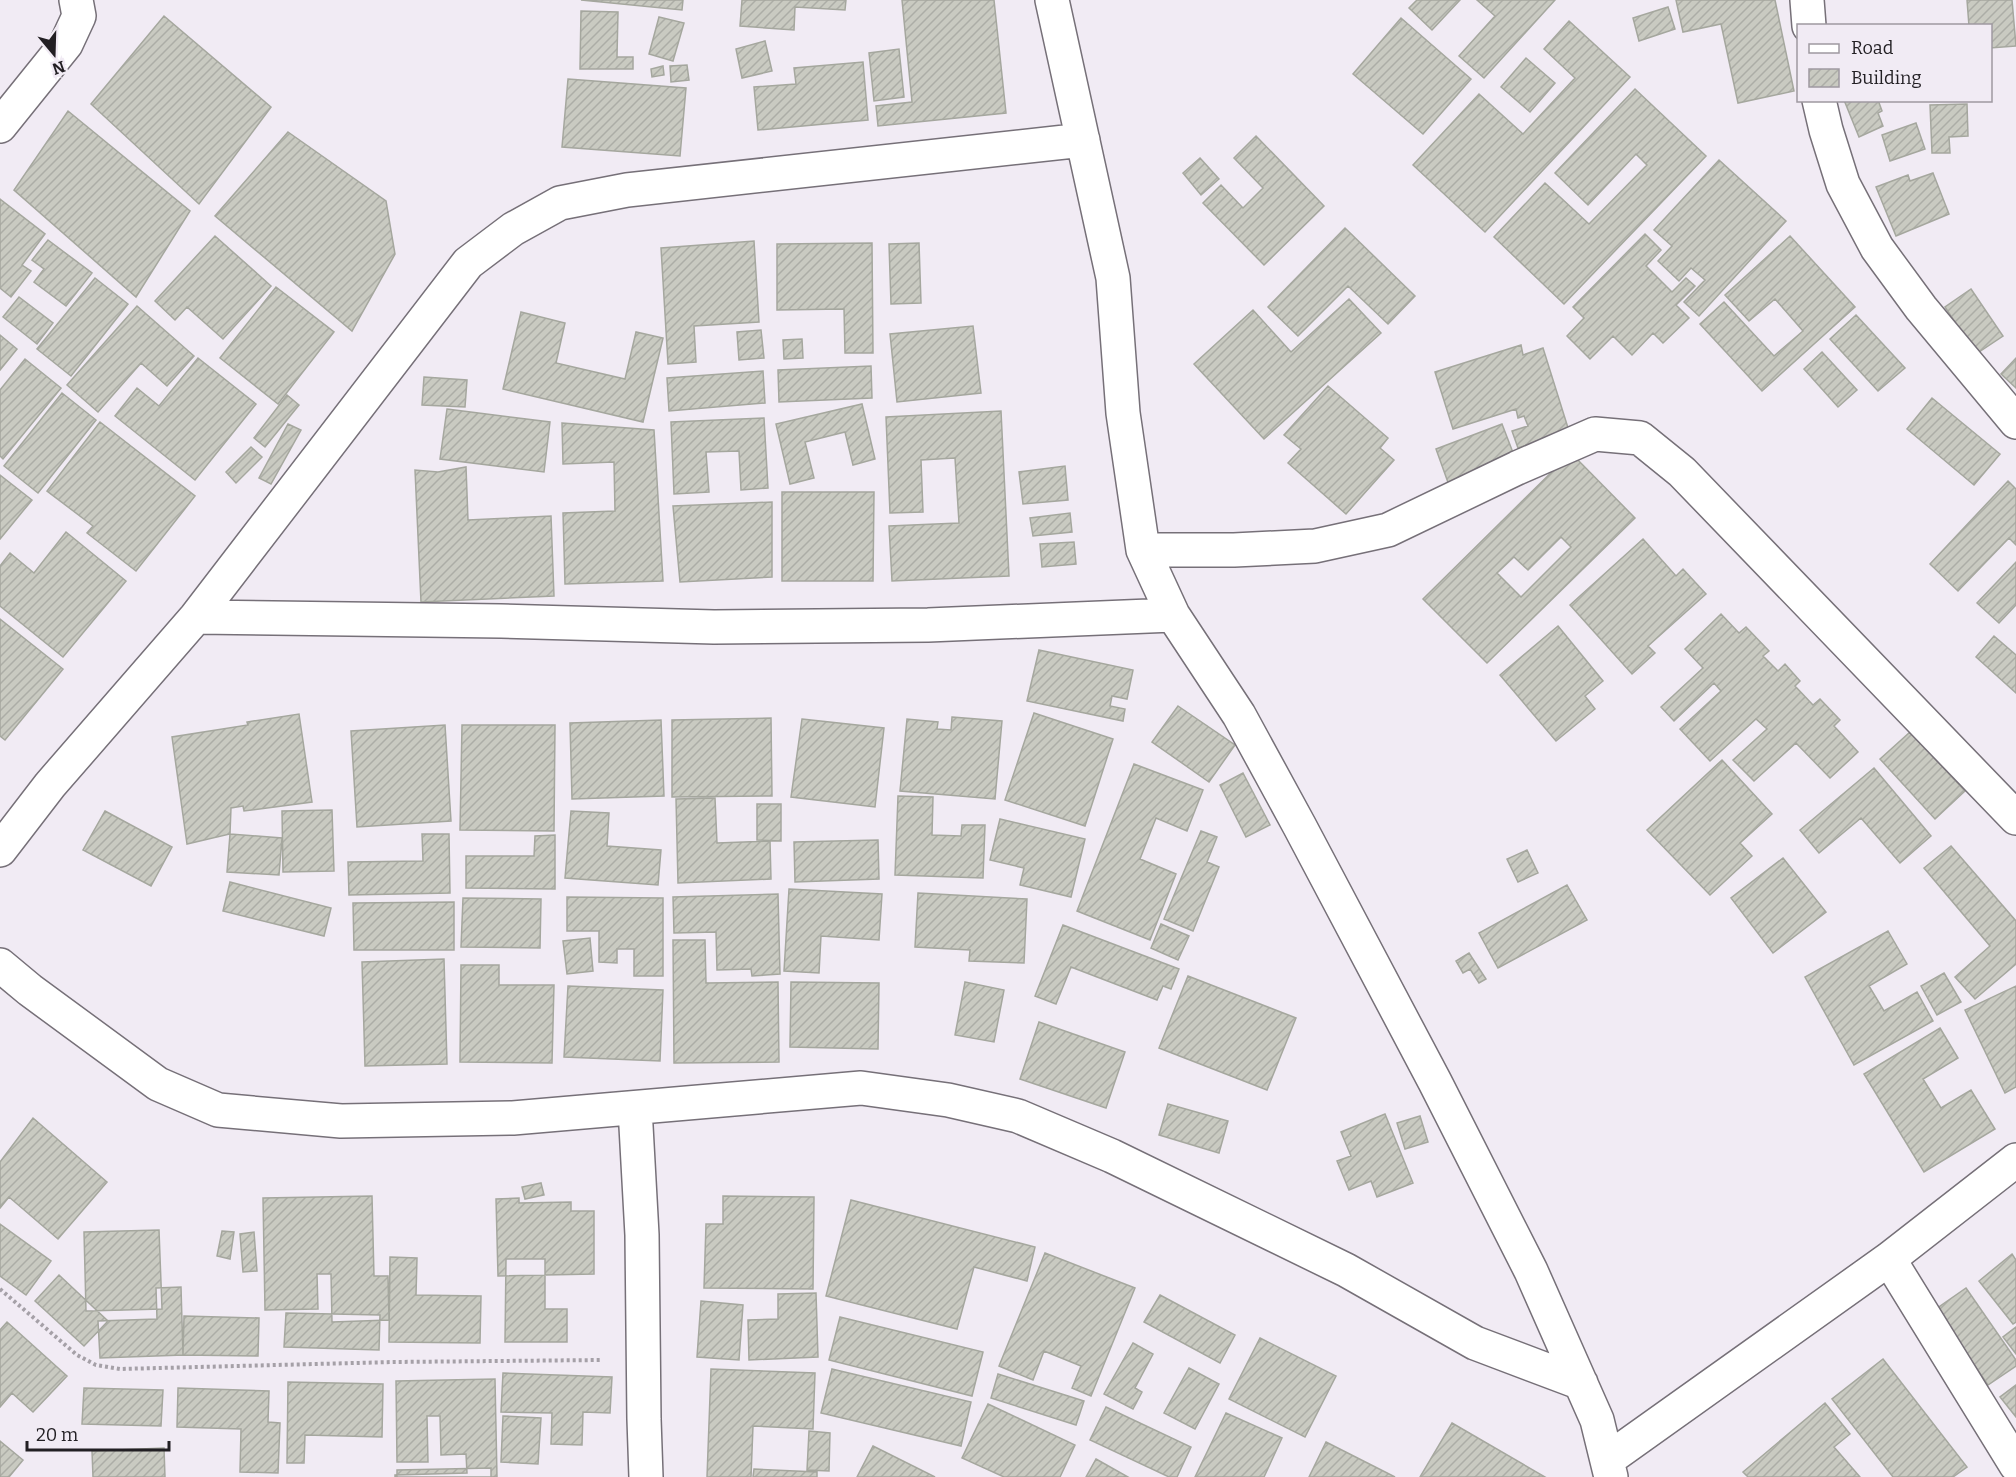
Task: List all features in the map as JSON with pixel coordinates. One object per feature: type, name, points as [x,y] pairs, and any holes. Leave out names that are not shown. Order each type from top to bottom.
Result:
[{"type":"street","points":[[0,126],[66,44],[79,16],[76,0]]},
{"type":"street","points":[[1052,0],[1113,278],[1123,412],[1143,550],[1173,615],[1239,715],[1299,825],[1526,1260],[1597,1420],[1609,1469],[1889,1259],[2016,1160]]},
{"type":"street","points":[[1807,0],[1809,24]]},
{"type":"street","points":[[1819,102],[1843,184],[1877,248],[1921,308],[2016,422]]},
{"type":"street","points":[[0,850],[50,785],[196,617],[468,263],[513,229],[560,203],[627,190],[1083,140]]},
{"type":"street","points":[[1143,550],[1234,550],[1315,546],[1388,530],[1517,468],[1595,434],[1640,438],[1682,472],[2016,818]]},
{"type":"street","points":[[196,617],[726,627],[928,625],[1173,615]]},
{"type":"street","points":[[0,965],[30,990],[158,1084],[218,1110],[340,1120],[513,1118],[861,1088],[948,1100],[1018,1116],[1112,1156],[1347,1270],[1475,1343],[1581,1383]]},
{"type":"street","points":[[635,1108],[642,1235],[646,1477]]},
{"type":"street","points":[[1889,1259],[2016,1465]]},
{"type":"path","points":[[0,1289],[77,1355],[96,1365],[120,1369],[394,1362],[643,1360]]},
{"type":"building","points":[[581,0],[683,0],[682,10]]},
{"type":"building","points":[[742,0],[846,0],[845,10],[795,7],[794,30],[740,26]]},
{"type":"building","points":[[902,0],[994,0],[1006,113],[878,126],[876,106],[912,102]]},
{"type":"building","points":[[1417,0],[1460,0],[1432,30],[1409,8]]},
{"type":"building","points":[[1477,0],[1555,0],[1484,78],[1459,56],[1495,16]]},
{"type":"building","points":[[1676,0],[1775,0],[1794,91],[1738,103],[1721,24],[1683,32]]},
{"type":"building","points":[[1967,0],[2012,0],[2016,46],[1992,48],[1992,24],[1969,24]]},
{"type":"building","points":[[1668,7],[1675,29],[1639,41],[1633,18]]},
{"type":"building","points":[[581,11],[618,12],[617,57],[633,57],[633,69],[580,69]]},
{"type":"building","points":[[164,16],[271,107],[199,204],[91,104]]},
{"type":"building","points":[[659,17],[684,23],[673,61],[649,54]]},
{"type":"building","points":[[1401,18],[1471,79],[1423,134],[1353,74]]},
{"type":"building","points":[[1569,21],[1630,77],[1485,232],[1413,165],[1479,94],[1523,134],[1575,78],[1544,49]]},
{"type":"building","points":[[765,41],[772,71],[742,78],[736,49]]},
{"type":"building","points":[[899,49],[904,97],[874,101],[869,53]]},
{"type":"building","points":[[1526,58],[1555,83],[1530,112],[1501,87]]},
{"type":"building","points":[[863,62],[868,120],[758,130],[754,87],[796,84],[794,68]]},
{"type":"building","points":[[687,65],[689,80],[671,82],[670,66]]},
{"type":"building","points":[[663,66],[664,75],[652,77],[651,69]]},
{"type":"building","points":[[568,79],[686,88],[680,156],[562,147]]},
{"type":"building","points":[[1635,89],[1706,156],[1564,304],[1494,237],[1545,183],[1589,224],[1647,165],[1636,154],[1588,205],[1555,173]]},
{"type":"building","points":[[1845,102],[1879,102],[1882,111],[1878,113],[1883,126],[1859,137]]},
{"type":"building","points":[[1967,104],[1968,136],[1949,137],[1950,153],[1932,153],[1930,105]]},
{"type":"building","points":[[68,111],[190,211],[136,297],[14,190]]},
{"type":"building","points":[[1916,123],[1925,149],[1890,161],[1882,135]]},
{"type":"building","points":[[288,132],[386,201],[395,254],[352,331],[215,216]]},
{"type":"building","points":[[1256,136],[1324,206],[1264,265],[1203,203],[1221,185],[1243,208],[1263,188],[1234,158]]},
{"type":"building","points":[[1200,158],[1219,179],[1201,195],[1183,173]]},
{"type":"building","points":[[1719,160],[1786,221],[1699,316],[1684,302],[1705,280],[1691,268],[1679,281],[1658,261],[1672,246],[1654,230]]},
{"type":"building","points":[[1933,173],[1949,214],[1896,236],[1876,187],[1908,175],[1910,181]]},
{"type":"building","points":[[0,199],[45,234],[22,265],[31,271],[11,297],[0,288]]},
{"type":"building","points":[[1345,228],[1415,296],[1388,324],[1348,286],[1298,336],[1268,307]]},
{"type":"building","points":[[1645,234],[1661,250],[1646,266],[1672,292],[1686,278],[1695,286],[1676,305],[1689,318],[1663,343],[1653,333],[1632,355],[1613,336],[1590,359],[1567,336],[1584,318],[1573,307]]},
{"type":"building","points":[[215,236],[271,286],[223,339],[187,307],[175,320],[155,301]]},
{"type":"building","points":[[1790,236],[1855,307],[1762,391],[1700,324],[1724,302],[1774,356],[1803,331],[1775,299],[1749,321],[1725,295]]},
{"type":"building","points":[[48,240],[92,273],[66,306],[34,282],[44,269],[32,260]]},
{"type":"building","points":[[754,241],[759,322],[694,326],[696,362],[668,364],[661,248]]},
{"type":"building","points":[[872,243],[873,353],[845,353],[844,309],[777,310],[777,244]]},
{"type":"building","points":[[919,243],[921,303],[891,304],[889,244]]},
{"type":"building","points":[[95,278],[128,304],[71,376],[37,349]]},
{"type":"building","points":[[276,287],[334,332],[278,404],[220,358]]},
{"type":"building","points":[[1971,289],[2003,336],[1976,354],[1945,307]]},
{"type":"building","points":[[19,297],[53,323],[37,344],[3,317]]},
{"type":"building","points":[[1349,299],[1381,333],[1264,439],[1194,364],[1253,310],[1291,352]]},
{"type":"building","points":[[137,306],[194,356],[167,386],[141,363],[98,412],[67,385]]},
{"type":"building","points":[[521,312],[565,323],[556,363],[625,379],[636,332],[663,338],[643,422],[503,389]]},
{"type":"building","points":[[1856,315],[1905,368],[1878,391],[1830,339]]},
{"type":"building","points":[[973,326],[981,393],[897,402],[890,334]]},
{"type":"building","points":[[761,330],[764,358],[739,360],[737,332]]},
{"type":"building","points":[[0,335],[17,349],[0,370]]},
{"type":"building","points":[[802,339],[803,358],[784,359],[783,340]]},
{"type":"building","points":[[1521,345],[1523,355],[1543,348],[1569,431],[1518,448],[1512,431],[1528,426],[1524,416],[1518,418],[1516,409],[1453,429],[1435,372]]},
{"type":"building","points":[[1822,352],[1857,390],[1838,407],[1804,369]]},
{"type":"building","points":[[198,358],[256,404],[195,480],[115,416],[137,388],[159,406]]},
{"type":"building","points":[[2016,358],[2016,388],[2001,374]]},
{"type":"building","points":[[25,359],[61,388],[3,459],[0,456],[0,390]]},
{"type":"building","points":[[871,366],[872,398],[779,402],[778,370]]},
{"type":"building","points":[[763,371],[765,403],[669,411],[667,378]]},
{"type":"building","points":[[424,377],[467,380],[465,407],[422,405]]},
{"type":"building","points":[[1328,386],[1388,438],[1380,448],[1394,460],[1346,514],[1288,463],[1301,449],[1284,435]]},
{"type":"building","points":[[62,393],[96,420],[38,493],[4,466]]},
{"type":"building","points":[[287,395],[299,405],[265,447],[254,438]]},
{"type":"building","points":[[1932,398],[2000,454],[1974,485],[1907,429]]},
{"type":"building","points":[[862,404],[875,459],[853,465],[845,432],[805,442],[814,478],[790,484],[776,424]]},
{"type":"building","points":[[447,409],[550,422],[544,472],[440,459]]},
{"type":"building","points":[[1001,411],[1009,576],[892,581],[889,526],[959,523],[955,458],[921,460],[923,512],[890,513],[886,417]]},
{"type":"building","points":[[764,418],[768,488],[741,490],[739,451],[706,452],[709,492],[674,494],[671,422]]},
{"type":"building","points":[[100,422],[195,496],[136,571],[87,533],[93,526],[47,491]]},
{"type":"building","points":[[562,423],[654,430],[663,581],[565,584],[563,513],[615,511],[614,462],[563,464]]},
{"type":"building","points":[[288,424],[301,430],[271,484],[259,478]]},
{"type":"building","points":[[1502,424],[1517,463],[1450,488],[1436,449]]},
{"type":"building","points":[[251,447],[262,457],[236,483],[226,472]]},
{"type":"building","points":[[1571,453],[1635,518],[1487,663],[1423,599]],"holes":[[[1561,537],[1571,547],[1521,597],[1497,573],[1514,557],[1528,570]]]},
{"type":"building","points":[[1065,466],[1068,500],[1023,504],[1019,472]]},
{"type":"building","points":[[466,467],[468,520],[551,516],[554,596],[421,602],[415,470],[438,472]]},
{"type":"building","points":[[0,475],[32,500],[0,539]]},
{"type":"building","points":[[2008,481],[2016,489],[2016,545],[2009,538],[1958,591],[1930,564]]},
{"type":"building","points":[[782,492],[874,492],[873,581],[782,581]]},
{"type":"building","points":[[772,502],[772,577],[680,582],[673,506]]},
{"type":"building","points":[[1070,513],[1072,532],[1033,536],[1030,518]]},
{"type":"building","points":[[66,532],[126,581],[63,657],[0,606],[0,566],[10,553],[34,573]]},
{"type":"building","points":[[1643,539],[1676,576],[1683,569],[1706,594],[1648,646],[1655,653],[1632,674],[1570,605]]},
{"type":"building","points":[[1074,542],[1076,564],[1042,567],[1040,544]]},
{"type":"building","points":[[2016,562],[2016,605],[1999,623],[1977,603]]},
{"type":"building","points":[[1721,614],[1739,633],[1746,627],[1769,651],[1763,656],[1778,671],[1785,664],[1800,681],[1795,686],[1813,705],[1820,699],[1840,720],[1834,726],[1858,752],[1830,778],[1796,743],[1754,781],[1733,760],[1767,729],[1756,719],[1710,761],[1680,729],[1721,691],[1714,683],[1674,721],[1661,707],[1703,668],[1685,649]]},
{"type":"building","points":[[0,619],[63,669],[5,740],[0,736]]},
{"type":"building","points":[[1558,626],[1603,681],[1585,696],[1595,709],[1556,741],[1500,675]]},
{"type":"building","points":[[1994,636],[2016,655],[2016,693],[1976,657]]},
{"type":"building","points":[[1039,650],[1133,670],[1127,699],[1112,696],[1110,706],[1125,709],[1123,721],[1027,701]]},
{"type":"building","points":[[1178,706],[1235,745],[1209,782],[1152,742]]},
{"type":"building","points":[[1034,713],[1113,739],[1085,826],[1005,800]]},
{"type":"building","points":[[299,714],[312,802],[244,811],[243,806],[231,808],[230,834],[187,844],[172,737]]},
{"type":"building","points":[[952,717],[1002,721],[995,799],[900,791],[907,719],[938,722],[937,729],[951,730]]},
{"type":"building","points":[[771,718],[772,796],[672,797],[672,720]]},
{"type":"building","points":[[802,719],[884,728],[875,807],[791,797]]},
{"type":"building","points":[[661,720],[664,796],[572,799],[570,723]]},
{"type":"building","points":[[445,725],[451,821],[357,827],[351,731]]},
{"type":"building","points":[[462,725],[555,725],[554,831],[460,830]]},
{"type":"building","points":[[1910,732],[1965,791],[1935,819],[1880,759]]},
{"type":"building","points":[[1722,760],[1772,814],[1740,843],[1752,856],[1710,895],[1647,830]]},
{"type":"building","points":[[1134,764],[1203,790],[1187,831],[1156,818],[1140,859],[1176,874],[1150,940],[1077,911]]},
{"type":"building","points":[[1874,768],[1931,836],[1900,863],[1861,818],[1819,853],[1800,830]]},
{"type":"building","points":[[1243,773],[1270,825],[1246,837],[1220,785]]},
{"type":"building","points":[[898,796],[933,797],[932,835],[961,836],[962,825],[985,825],[983,878],[895,875]]},
{"type":"building","points":[[715,798],[717,843],[770,841],[771,879],[678,883],[676,799]]},
{"type":"building","points":[[757,804],[781,804],[781,841],[757,840]]},
{"type":"building","points":[[332,810],[334,871],[283,872],[282,811]]},
{"type":"building","points":[[105,811],[172,847],[151,886],[83,850]]},
{"type":"building","points":[[571,811],[609,813],[607,846],[661,850],[658,885],[565,878]]},
{"type":"building","points":[[1000,819],[1085,839],[1071,897],[1020,885],[1024,868],[990,860]]},
{"type":"building","points":[[1201,831],[1217,837],[1207,862],[1219,867],[1193,931],[1164,919]]},
{"type":"building","points":[[230,834],[282,838],[279,875],[227,872]]},
{"type":"building","points":[[422,834],[449,834],[450,893],[349,895],[348,862],[423,861]]},
{"type":"building","points":[[555,835],[555,889],[466,888],[466,856],[534,856],[535,836]]},
{"type":"building","points":[[878,840],[879,879],[795,882],[794,842]]},
{"type":"building","points":[[1951,846],[2016,921],[2016,964],[1975,999],[1955,977],[1990,946],[1924,868]]},
{"type":"building","points":[[1527,850],[1538,873],[1518,882],[1507,859]]},
{"type":"building","points":[[1783,858],[1826,912],[1773,953],[1731,898]]},
{"type":"building","points":[[230,882],[331,908],[324,936],[223,911]]},
{"type":"building","points":[[1567,885],[1587,920],[1498,968],[1479,933]]},
{"type":"building","points":[[789,889],[882,894],[879,940],[821,936],[819,973],[784,971]]},
{"type":"building","points":[[918,893],[1027,899],[1024,963],[969,961],[970,950],[915,947]]},
{"type":"building","points":[[778,894],[780,974],[752,976],[751,969],[717,970],[716,932],[674,933],[673,897]]},
{"type":"building","points":[[567,897],[663,898],[663,976],[634,976],[634,949],[617,949],[617,963],[599,962],[599,931],[567,931]]},
{"type":"building","points":[[463,898],[541,899],[540,948],[461,947]]},
{"type":"building","points":[[454,902],[454,950],[354,950],[353,903]]},
{"type":"building","points":[[1161,924],[1189,936],[1178,960],[1151,948]]},
{"type":"building","points":[[1063,925],[1179,969],[1171,989],[1163,986],[1157,1000],[1071,967],[1056,1004],[1035,996]]},
{"type":"building","points":[[1888,931],[1907,964],[1869,986],[1884,1011],[1917,992],[1933,1021],[1854,1065],[1805,977]]},
{"type":"building","points":[[590,938],[593,971],[567,974],[563,941]]},
{"type":"building","points":[[673,940],[705,940],[706,983],[778,982],[779,1062],[674,1063]]},
{"type":"building","points":[[1469,953],[1486,979],[1479,983],[1470,969],[1463,973],[1456,961]]},
{"type":"building","points":[[444,959],[447,1064],[365,1066],[362,962]]},
{"type":"building","points":[[461,965],[499,965],[499,985],[554,985],[552,1063],[460,1062]]},
{"type":"building","points":[[1944,973],[1961,1002],[1937,1015],[1921,986]]},
{"type":"building","points":[[1188,976],[1296,1018],[1267,1090],[1159,1048]]},
{"type":"building","points":[[791,982],[879,983],[878,1049],[790,1047]]},
{"type":"building","points":[[965,982],[1004,990],[994,1042],[955,1035]]},
{"type":"building","points":[[568,986],[663,990],[660,1061],[564,1057]]},
{"type":"building","points":[[2016,986],[2016,1087],[2005,1093],[1965,1010]]},
{"type":"building","points":[[1039,1022],[1125,1052],[1106,1108],[1020,1079]]},
{"type":"building","points":[[1940,1028],[1958,1058],[1923,1079],[1941,1108],[1971,1090],[1995,1129],[1924,1172],[1864,1074]]},
{"type":"building","points":[[1168,1104],[1228,1121],[1219,1153],[1159,1135]]},
{"type":"building","points":[[1385,1114],[1413,1183],[1377,1197],[1371,1181],[1349,1190],[1337,1161],[1351,1156],[1341,1132]]},
{"type":"building","points":[[1420,1116],[1428,1142],[1405,1149],[1397,1123]]},
{"type":"building","points":[[33,1118],[107,1182],[58,1239],[9,1197],[0,1208],[0,1162]]},
{"type":"building","points":[[541,1183],[544,1195],[525,1199],[522,1187]]},
{"type":"building","points":[[372,1196],[374,1276],[388,1276],[389,1320],[332,1322],[331,1274],[317,1274],[318,1309],[265,1310],[263,1198]]},
{"type":"building","points":[[723,1196],[814,1197],[813,1289],[704,1288],[706,1224],[723,1224]]},
{"type":"building","points":[[519,1198],[519,1203],[571,1202],[571,1211],[594,1211],[594,1274],[498,1276],[496,1199]]},
{"type":"building","points":[[851,1200],[1035,1247],[1027,1281],[974,1267],[957,1329],[826,1296]]},
{"type":"building","points":[[0,1224],[51,1261],[26,1295],[0,1276]]},
{"type":"building","points":[[159,1230],[162,1309],[86,1311],[84,1232]]},
{"type":"building","points":[[222,1231],[234,1232],[230,1259],[217,1256]]},
{"type":"building","points":[[254,1232],[257,1271],[243,1272],[240,1234]]},
{"type":"building","points":[[1045,1253],[1135,1288],[1091,1396],[1072,1388],[1081,1366],[1044,1351],[1033,1380],[999,1366]]},
{"type":"building","points":[[2012,1254],[2016,1260],[2016,1322],[2013,1324],[1979,1281]]},
{"type":"building","points":[[390,1257],[417,1258],[416,1295],[481,1296],[480,1343],[389,1342]]},
{"type":"building","points":[[506,1259],[545,1259],[545,1309],[567,1309],[567,1342],[505,1342]]},
{"type":"building","points":[[59,1275],[108,1321],[84,1346],[35,1301]]},
{"type":"building","points":[[181,1287],[183,1355],[100,1358],[98,1321],[157,1319],[156,1288]]},
{"type":"building","points":[[1966,1288],[2016,1360],[2016,1366],[1988,1385],[1936,1309]]},
{"type":"building","points":[[816,1293],[818,1357],[749,1360],[748,1320],[778,1319],[778,1294]]},
{"type":"building","points":[[1160,1295],[1235,1335],[1220,1363],[1144,1322]]},
{"type":"building","points":[[701,1301],[743,1305],[739,1360],[697,1357]]},
{"type":"building","points":[[286,1313],[380,1315],[379,1350],[284,1347]]},
{"type":"building","points":[[184,1316],[259,1318],[258,1356],[183,1355]]},
{"type":"building","points":[[840,1317],[983,1352],[972,1396],[829,1360]]},
{"type":"building","points":[[7,1322],[67,1376],[33,1412],[12,1393],[0,1407],[0,1330]]},
{"type":"building","points":[[2016,1327],[2016,1354],[2003,1337]]},
{"type":"building","points":[[1260,1338],[1336,1376],[1305,1437],[1229,1399]]},
{"type":"building","points":[[1133,1343],[1153,1354],[1135,1388],[1142,1392],[1133,1409],[1104,1394]]},
{"type":"building","points":[[1883,1359],[1967,1467],[1953,1477],[1893,1477],[1832,1399]]},
{"type":"building","points":[[1189,1368],[1219,1384],[1195,1429],[1164,1413]]},
{"type":"building","points":[[711,1369],[815,1373],[813,1429],[753,1426],[751,1477],[707,1477]]},
{"type":"building","points":[[832,1369],[971,1402],[961,1446],[821,1413]]},
{"type":"building","points":[[503,1373],[612,1377],[610,1413],[583,1412],[582,1445],[551,1444],[552,1413],[501,1412]]},
{"type":"building","points":[[998,1374],[1084,1401],[1076,1425],[991,1398]]},
{"type":"building","points":[[495,1379],[497,1477],[395,1477],[395,1475],[467,1473],[466,1454],[441,1455],[440,1416],[427,1416],[428,1462],[397,1462],[396,1381]]},
{"type":"building","points":[[288,1382],[383,1384],[382,1437],[305,1435],[304,1463],[287,1463]]},
{"type":"building","points":[[2016,1385],[2016,1417],[2000,1397]]},
{"type":"building","points":[[84,1388],[163,1390],[161,1426],[82,1424]]},
{"type":"building","points":[[178,1388],[269,1391],[268,1422],[280,1423],[278,1473],[240,1472],[241,1429],[177,1427]]},
{"type":"building","points":[[1825,1403],[1850,1434],[1834,1447],[1860,1477],[1748,1477],[1743,1472]]},
{"type":"building","points":[[988,1404],[1075,1445],[1060,1477],[1004,1477],[962,1458]]},
{"type":"building","points":[[1106,1407],[1191,1447],[1177,1477],[1169,1477],[1090,1440]]},
{"type":"building","points":[[1226,1413],[1282,1438],[1264,1477],[1195,1477]]},
{"type":"building","points":[[503,1416],[541,1418],[538,1464],[501,1462]]},
{"type":"building","points":[[1452,1423],[1545,1477],[1420,1477]]},
{"type":"building","points":[[809,1431],[830,1433],[829,1471],[807,1470]]},
{"type":"building","points":[[0,1441],[23,1460],[9,1477],[0,1477]]},
{"type":"building","points":[[1326,1442],[1395,1477],[1309,1477]]},
{"type":"building","points":[[873,1446],[935,1477],[857,1477]]},
{"type":"building","points":[[164,1448],[165,1477],[93,1477],[92,1451]]},
{"type":"building","points":[[1096,1459],[1128,1477],[1086,1477]]},
{"type":"building","points":[[491,1468],[491,1477],[397,1477],[397,1470]]},
{"type":"building","points":[[754,1469],[817,1472],[817,1477],[753,1477]]}]
